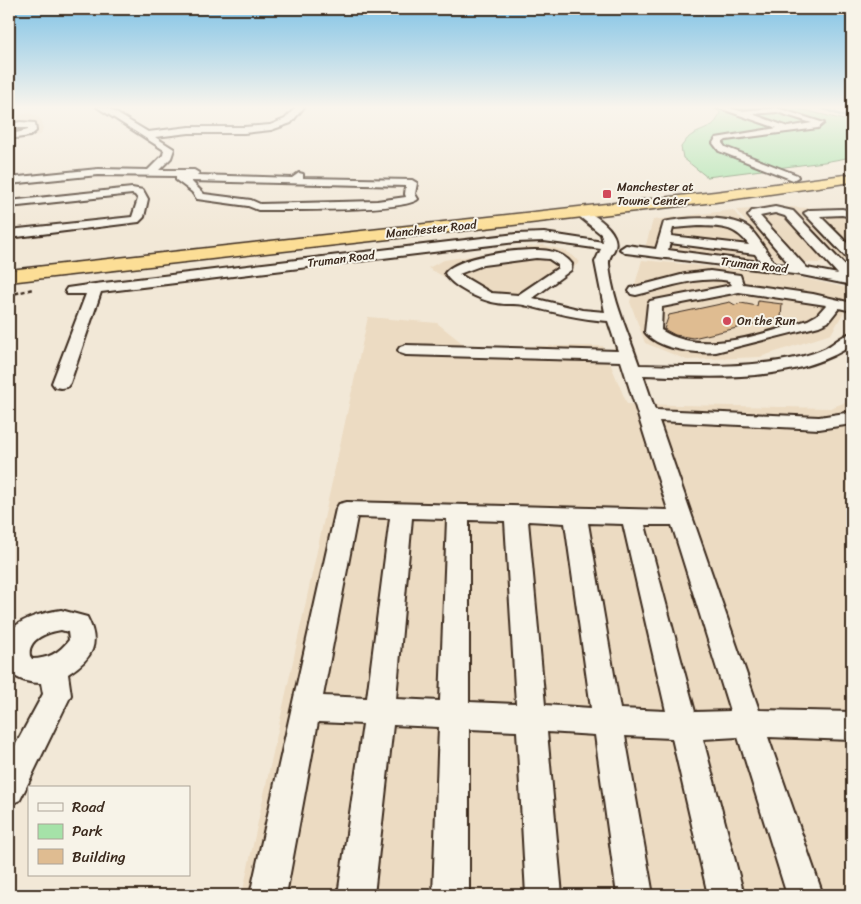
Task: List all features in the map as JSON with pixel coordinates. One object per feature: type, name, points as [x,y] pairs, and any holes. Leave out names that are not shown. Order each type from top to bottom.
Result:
[{"type":"highway","name":"Manchester Road","points":[[9,276],[539,217],[589,214],[631,201],[793,177],[852,166]]},
{"type":"highway","name":"Manchester Road","points":[[9,263],[554,204],[760,192],[852,178]]},
{"type":"highway","points":[[621,245],[614,217],[631,201]]},
{"type":"highway","points":[[554,204],[589,214]]},
{"type":"street","points":[[151,172],[170,154],[169,149]]},
{"type":"street","points":[[722,149],[793,177]]},
{"type":"street","points":[[740,156],[760,153]]},
{"type":"street","points":[[151,172],[180,178],[290,178]]},
{"type":"street","points":[[9,181],[86,173],[151,172],[412,183],[410,194],[413,199],[378,204],[258,207],[251,203],[201,198],[196,190],[180,178]]},
{"type":"street","points":[[9,204],[132,191],[139,192],[143,199],[138,217],[135,220],[9,234]]},
{"type":"street","points":[[802,271],[754,216],[756,213],[775,210],[789,213],[852,281]]},
{"type":"street","points":[[852,214],[842,212],[810,213],[852,255]]},
{"type":"street","points":[[589,214],[621,245],[606,283]]},
{"type":"street","points":[[589,214],[606,233],[611,242],[602,262],[614,316],[805,895]]},
{"type":"street","points":[[660,254],[668,225],[698,222],[729,224],[745,231],[771,267]]},
{"type":"street","name":"Truman Road","points":[[72,291],[516,238],[544,237],[610,247]]},
{"type":"street","points":[[516,238],[529,254]]},
{"type":"street","points":[[664,239],[757,250]]},
{"type":"street","name":"Truman Road","points":[[621,245],[660,254],[802,271],[852,281]]},
{"type":"street","points":[[521,300],[564,270],[565,264],[561,259],[553,256],[529,254],[467,264],[455,269],[452,273],[454,278],[486,296],[498,299],[521,300],[566,312],[614,316]]},
{"type":"street","points":[[636,291],[701,276],[720,274],[735,278],[739,288]]},
{"type":"street","points":[[606,283],[636,291],[645,295],[655,304]]},
{"type":"street","points":[[60,383],[95,288]]},
{"type":"street","points":[[655,304],[739,288],[814,298],[852,307]]},
{"type":"street","points":[[655,304],[653,332],[659,337],[689,346],[710,348],[805,326],[822,320],[836,303]]},
{"type":"street","points":[[406,350],[630,363],[711,371],[763,368],[789,364],[821,354],[846,343],[852,338]]},
{"type":"street","points":[[646,415],[819,423],[852,418]]},
{"type":"street","points":[[268,895],[347,509],[680,518]]},
{"type":"street","points":[[356,895],[380,711],[402,511]]},
{"type":"street","points":[[451,895],[456,715],[458,512]]},
{"type":"street","points":[[516,514],[544,895]]},
{"type":"street","points":[[575,515],[635,895]]},
{"type":"street","points":[[632,516],[726,895]]},
{"type":"street","points":[[9,789],[57,695],[53,668]]},
{"type":"street","points":[[306,708],[700,726],[748,723],[852,726]]},
{"type":"shaded area","points":[[790,207],[852,210],[852,259],[818,263],[777,261],[736,210]]},
{"type":"shaded area","points":[[733,210],[774,261],[645,248],[653,220]]},
{"type":"shaded area","points":[[543,245],[566,251],[580,262],[527,306],[492,303],[428,268],[444,260]]},
{"type":"shaded area","points":[[642,260],[784,274],[852,289],[852,298],[831,334],[760,357],[687,360],[645,343],[630,302]]},
{"type":"shaded area","points":[[368,317],[437,323],[466,346],[603,346],[627,404],[830,408],[852,400],[852,895],[242,895]]},
{"type":"green space","points":[[681,149],[852,149],[852,157],[707,177],[683,158]]},
{"type":"building","name":"On the Run","points":[[758,301],[782,304],[781,318],[693,338],[675,335],[664,329],[669,315],[730,302],[735,305],[741,303],[757,306]]},
{"type":"place","name":"Manchester at Towne Center","points":[[607,194]]},
{"type":"place","name":"On the Run","points":[[727,321]]}]
